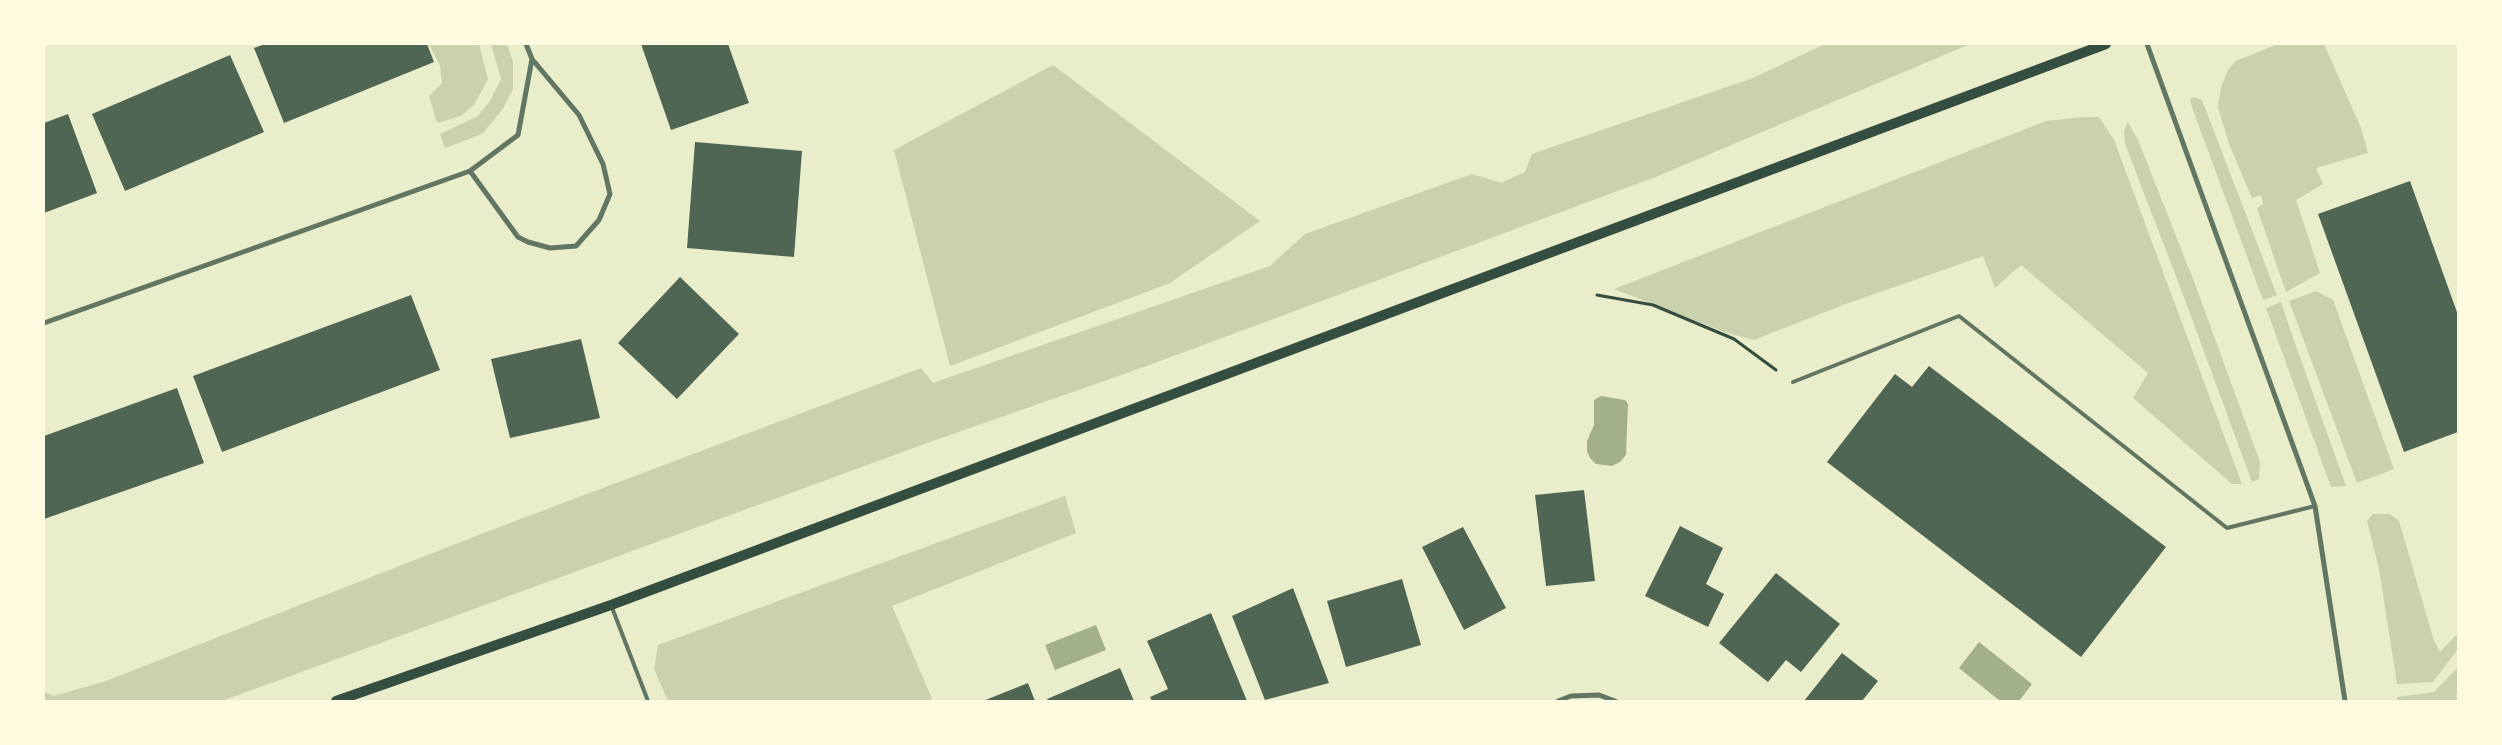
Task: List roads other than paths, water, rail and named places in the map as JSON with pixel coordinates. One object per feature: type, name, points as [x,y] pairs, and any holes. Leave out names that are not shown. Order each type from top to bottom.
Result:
[{"type":"main road","points":[[336,701],[611,605],[2106,44]]},
{"type":"street","points":[[470,171],[518,237],[528,242],[550,248],[576,246],[599,220],[610,194],[603,164],[579,115],[532,59],[526,44]]},
{"type":"street","points":[[2147,44],[2315,506],[2345,701]]},
{"type":"street","points":[[44,323],[470,171],[518,135],[532,59]]},
{"type":"street","points":[[1558,701],[1571,696],[1600,695],[1615,701]]},
{"type":"lane","points":[[1792,382],[1959,316],[2227,528],[2315,506]]},
{"type":"lane","points":[[611,605],[648,701]]}]
